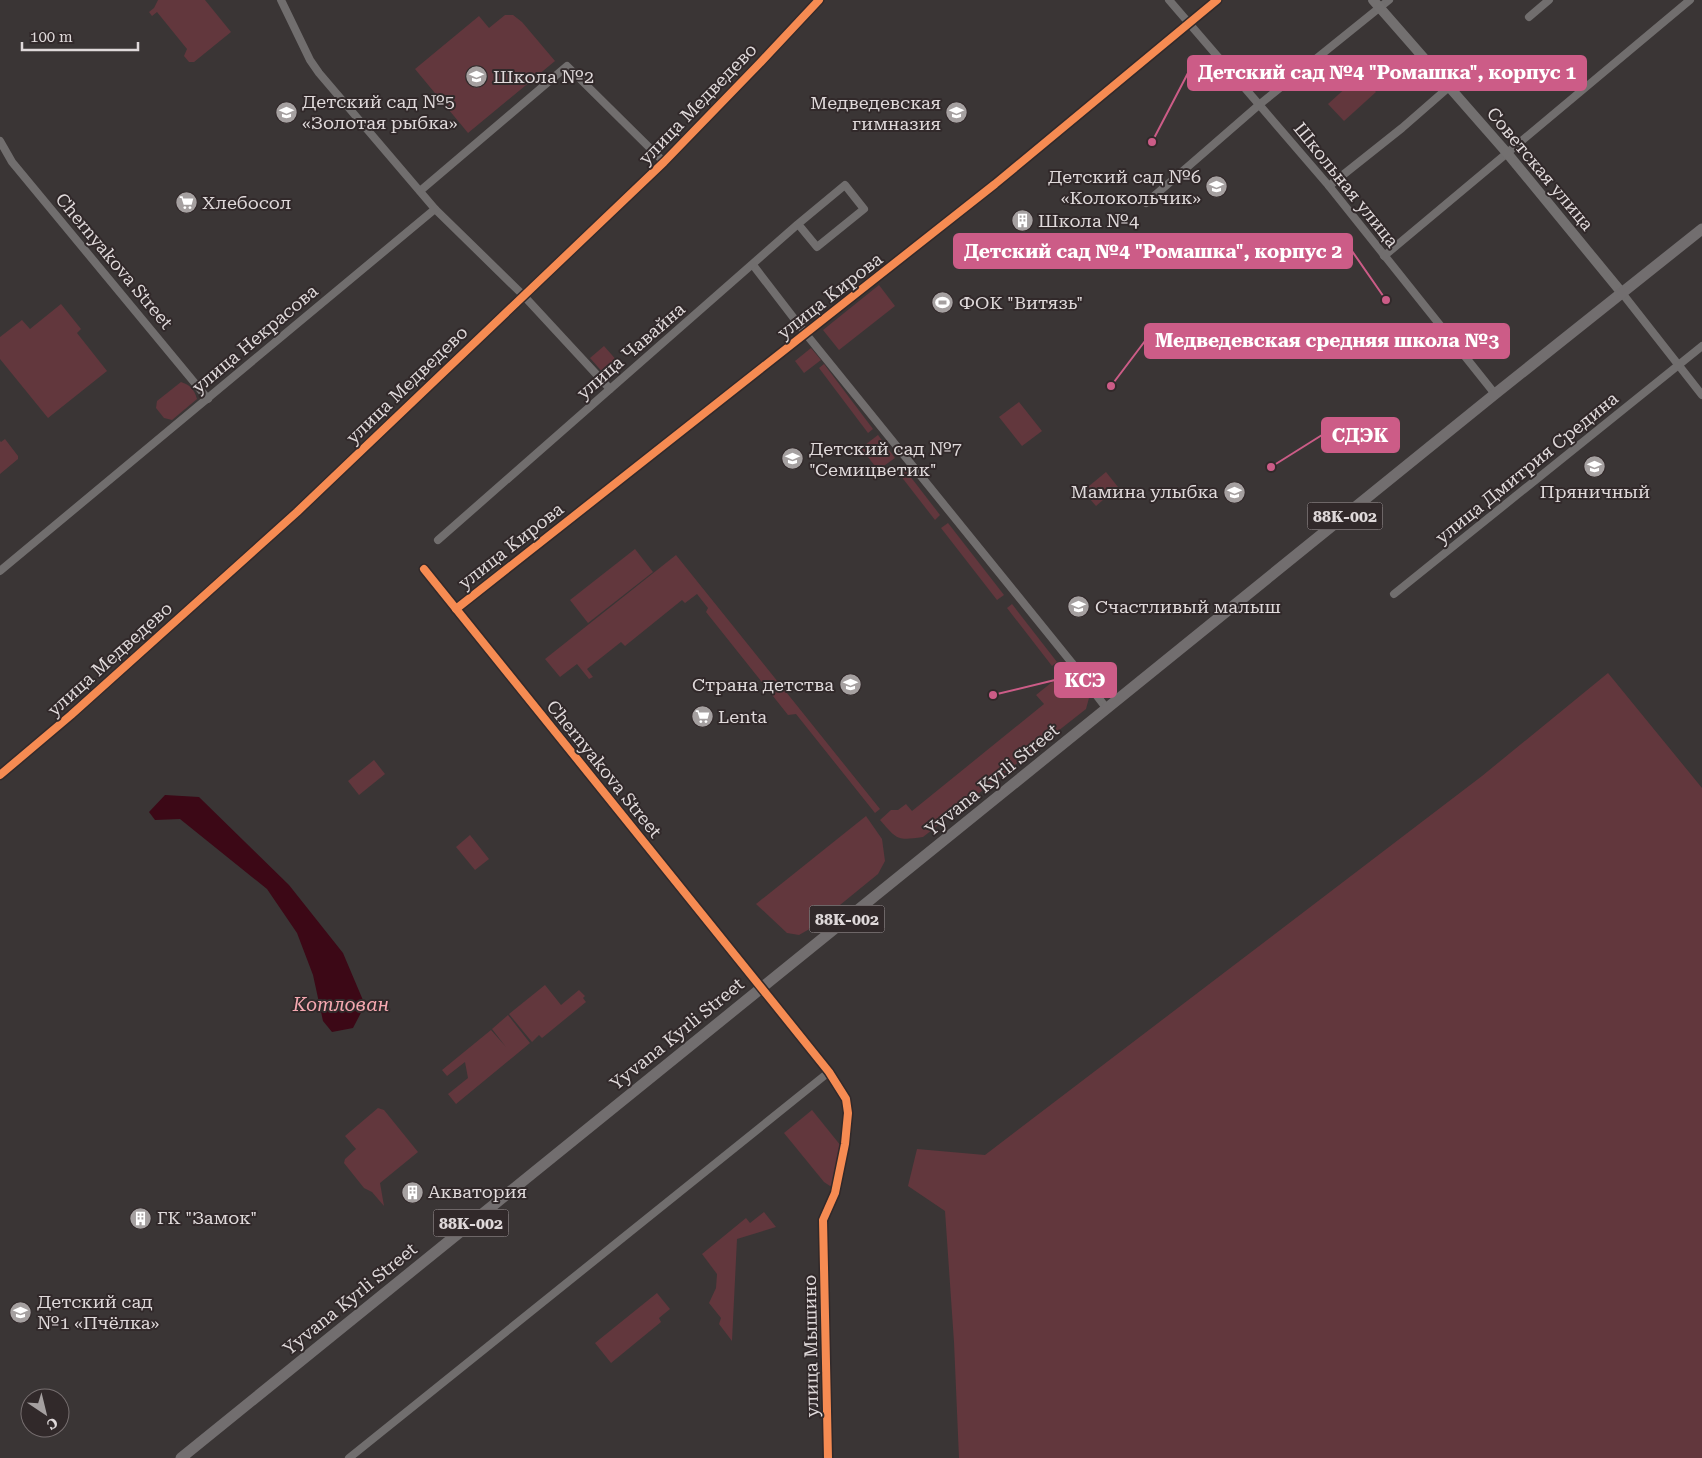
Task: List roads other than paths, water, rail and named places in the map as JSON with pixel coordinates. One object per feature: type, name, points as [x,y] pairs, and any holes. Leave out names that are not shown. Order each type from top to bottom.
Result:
[{"type":"main road","name":"88К-002","points":[[1495,394],[1702,229]]},
{"type":"main road","name":"Yyvana Kyrli Street","points":[[181,1458],[1495,394]]},
{"type":"street","points":[[280,0],[315,66],[435,209],[523,294],[610,389]]},
{"type":"street","name":"улица Медведево","points":[[0,774],[71,715],[296,512],[523,294],[664,162],[819,0]]},
{"type":"street","name":"Школьная улица","points":[[1169,0],[1329,186],[1495,394]]},
{"type":"street","name":"улица Кирова","points":[[456,609],[995,184],[1217,0]]},
{"type":"street","points":[[1146,203],[1376,4],[1389,0]]},
{"type":"street","points":[[1529,17],[1549,0]]},
{"type":"street","points":[[1384,256],[1690,0]]},
{"type":"street","name":"Советская улица","points":[[1376,4],[1507,153],[1622,293]]},
{"type":"street","points":[[420,191],[567,66],[664,162]]},
{"type":"street","points":[[1329,186],[1402,128],[1449,87]]},
{"type":"street","name":"Chernyakova Street","points":[[0,141],[12,162],[208,399]]},
{"type":"street","name":"улица Чавайна","points":[[438,540],[798,224],[845,185],[864,209],[817,247],[798,224]]},
{"type":"street","name":"улица Некрасова","points":[[0,571],[435,209]]},
{"type":"street","points":[[753,265],[806,334],[1107,709]]},
{"type":"street","points":[[1622,293],[1702,395]]},
{"type":"street","name":"улица Дмитрия Средина","points":[[1394,594],[1702,346]]},
{"type":"street","name":"Chernyakova Street","points":[[424,569],[828,1072]]},
{"type":"street","points":[[349,1458],[828,1072]]},
{"type":"street","name":"улица Мышино","points":[[828,1072],[846,1098],[848,1113],[845,1144],[834,1193],[823,1220],[828,1458]]},
{"type":"water","name":"Котлован","points":[[165,795],[199,797],[289,885],[343,953],[365,1005],[353,1028],[332,1032],[323,1021],[313,975],[297,933],[267,889],[180,819],[155,820],[149,812]]},
{"type":"place","name":"Школа №2","points":[[477,77]]},
{"type":"place","name":"Детский сад №5 «Золотая рыбка»","points":[[286,112]]},
{"type":"place","name":"Медведевская гимназия","points":[[957,113]]},
{"type":"place","name":"Детский сад №4 \"Ромашка\", корпус 1","points":[[1152,142]]},
{"type":"place","name":"Детский сад №6 «Колокольчик»","points":[[1217,187]]},
{"type":"place","name":"Хлебосол","points":[[186,203]]},
{"type":"place","name":"Школа №4","points":[[1022,221]]},
{"type":"place","name":"Детский сад №4 \"Ромашка\", корпус 2","points":[[1386,300]]},
{"type":"place","name":"ФОК \"Витязь\"","points":[[943,303]]},
{"type":"place","name":"Медведевская средняя школа №3","points":[[1111,386]]},
{"type":"place","name":"Детский сад №7 \"Семицветик\"","points":[[793,459]]},
{"type":"place","name":"СДЭК","points":[[1271,467]]},
{"type":"place","name":"Пряничный","points":[[1595,467]]},
{"type":"place","name":"Мамина улыбка","points":[[1234,492]]},
{"type":"place","name":"Счастливый малыш","points":[[1079,607]]},
{"type":"place","name":"Страна детства","points":[[850,685]]},
{"type":"place","name":"КСЭ","points":[[993,695]]},
{"type":"place","name":"Lenta","points":[[702,717]]},
{"type":"place","name":"Акватория","points":[[412,1192]]},
{"type":"place","name":"ГК \"Замок\"","points":[[141,1218]]},
{"type":"place","name":"Детский сад №1 «Пчёлка»","points":[[21,1312]]}]
